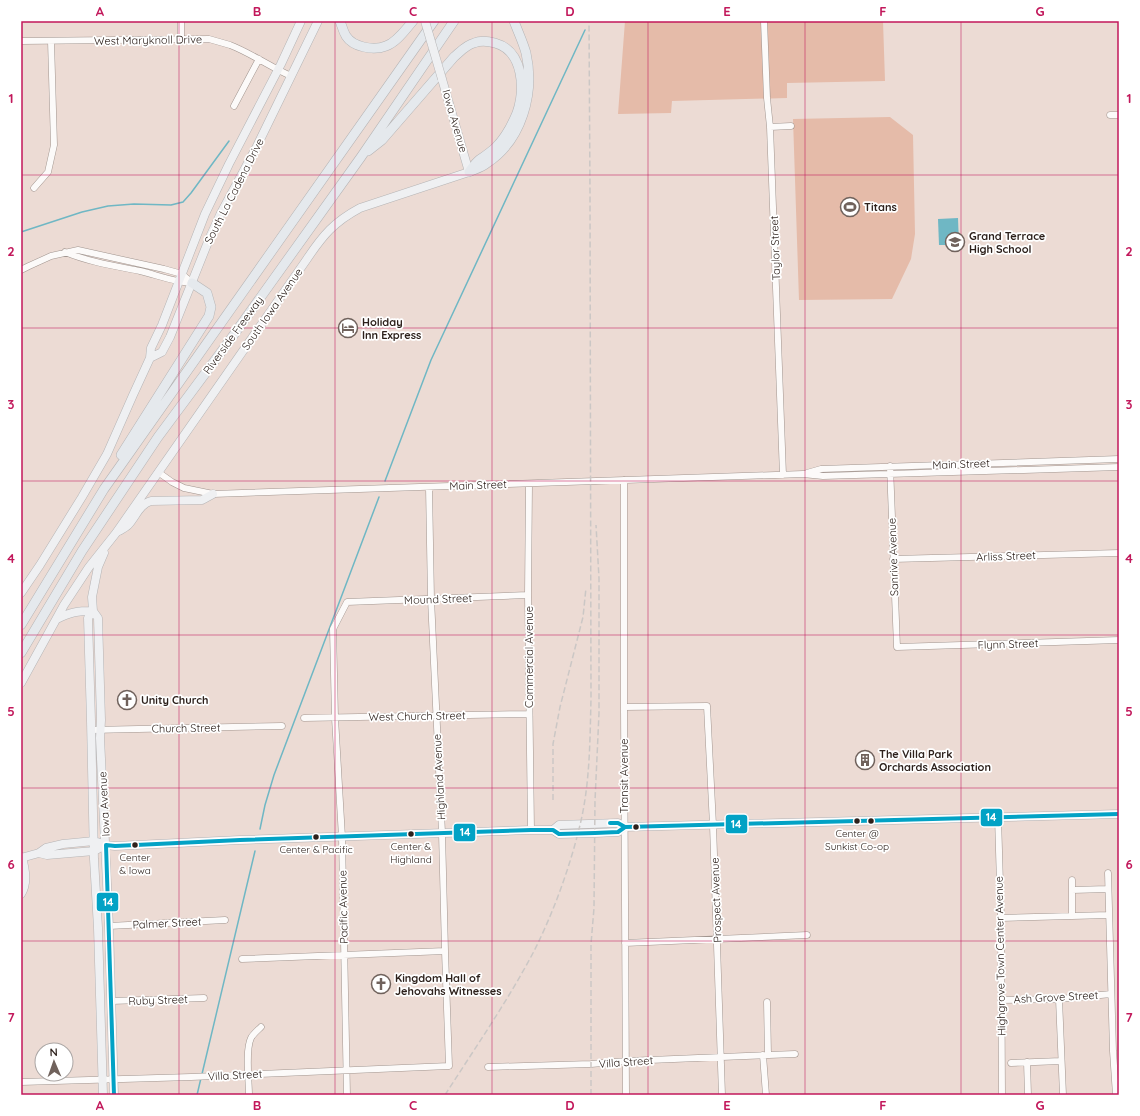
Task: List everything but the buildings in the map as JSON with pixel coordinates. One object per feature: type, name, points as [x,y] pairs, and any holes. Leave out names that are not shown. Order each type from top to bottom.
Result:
[{"type":"highway","points":[[340,21],[346,36],[351,40],[357,44],[371,48],[380,48],[393,42],[413,21]]},
{"type":"highway","name":"Riverside Freeway","points":[[21,625],[104,489],[434,21]]},
{"type":"highway","name":"Riverside Freeway","points":[[21,653],[82,551],[158,437],[230,340],[361,157],[454,21]]},
{"type":"highway","points":[[469,172],[489,162],[502,151],[516,130],[526,107],[529,88],[526,52],[514,21]]},
{"type":"highway","points":[[361,157],[382,140],[454,57],[466,46],[475,42],[491,42],[504,47],[515,57],[520,76],[520,97],[516,114],[507,133],[496,146],[478,160],[469,172]]},
{"type":"highway","points":[[104,489],[110,472],[209,316],[211,307],[207,293],[192,283]]},
{"type":"main road","name":"South La Cadena Drive","points":[[21,593],[40,566],[107,454],[132,395],[150,358],[151,348],[162,325],[209,206],[301,21]]},
{"type":"main road","name":"South La Cadena Drive","points":[[150,358],[162,352],[170,337],[199,263],[220,215],[256,148],[318,21]]},
{"type":"main road","name":"Iowa Avenue","points":[[425,21],[469,172]]},
{"type":"main road","name":"South Iowa Avenue","points":[[108,545],[326,233],[348,215],[360,208],[469,172]]},
{"type":"main road","points":[[116,533],[128,525],[146,503],[151,501],[202,500],[213,494]]},
{"type":"main road","name":"Iowa Avenue","points":[[103,1095],[94,851],[88,618],[92,611],[92,597],[98,567],[108,545]]},
{"type":"main road","points":[[21,683],[64,605],[89,568],[108,545]]},
{"type":"main road","name":"Iowa Avenue","points":[[92,611],[98,618],[114,1095]]},
{"type":"main road","points":[[56,619],[68,613],[92,611]]},
{"type":"main road","points":[[21,894],[26,877],[21,857],[38,853],[46,848],[63,844],[94,841],[115,846],[240,840],[553,830],[559,825],[618,823],[625,827],[1119,814]]},
{"type":"main road","points":[[38,853],[47,856],[94,851],[106,845]]},
{"type":"street","points":[[181,21],[181,40]]},
{"type":"street","name":"Taylor Street","points":[[764,21],[767,98],[770,127],[784,475]]},
{"type":"street","name":"West Maryknoll Drive","points":[[21,41],[209,39],[230,45],[291,76]]},
{"type":"street","points":[[34,188],[48,172],[54,146],[51,41]]},
{"type":"street","points":[[234,106],[259,59]]},
{"type":"street","points":[[1110,115],[1119,115]]},
{"type":"street","points":[[770,127],[791,126]]},
{"type":"street","points":[[21,270],[51,256],[78,250],[164,268],[180,278],[192,283]]},
{"type":"street","name":"Main Street","points":[[804,474],[821,469],[1119,459]]},
{"type":"street","name":"Sanrive Avenue","points":[[890,466],[897,647]]},
{"type":"street","name":"Main Street","points":[[158,472],[184,488],[213,494],[804,474],[823,476],[1119,467]]},
{"type":"street","name":"Transit Avenue","points":[[624,480],[626,1095]]},
{"type":"street","name":"Commercial Avenue","points":[[529,484],[528,595],[531,830]]},
{"type":"street","name":"Highland Avenue","points":[[429,487],[431,599],[442,833],[449,1066]]},
{"type":"street","name":"Arliss Street","points":[[893,560],[1119,553]]},
{"type":"street","name":"Mound Street","points":[[347,602],[528,595]]},
{"type":"street","name":"Pacific Avenue","points":[[347,602],[333,629],[342,837],[347,1095]]},
{"type":"street","name":"Flynn Street","points":[[897,647],[1119,640]]},
{"type":"street","name":"Prospect Avenue","points":[[624,707],[706,706],[713,825],[722,1095]]},
{"type":"street","name":"West Church Street","points":[[304,718],[529,714]]},
{"type":"street","name":"Church Street","points":[[91,730],[282,726]]},
{"type":"street","name":"Highgrove Town Center Avenue","points":[[998,817],[1001,918],[1002,1095]]},
{"type":"street","points":[[1108,873],[1111,994],[1116,1095]]},
{"type":"street","points":[[1072,880],[1072,916]]},
{"type":"street","points":[[1072,890],[1108,889]]},
{"type":"street","points":[[1001,918],[1109,916]]},
{"type":"street","name":"Palmer Street","points":[[109,926],[225,920]]},
{"type":"street","points":[[625,943],[807,935]]},
{"type":"street","points":[[242,959],[445,951]]},
{"type":"street","name":"Ash Grove Street","points":[[1001,1000],[1111,994]]},
{"type":"street","name":"Ruby Street","points":[[112,1001],[204,998]]},
{"type":"street","points":[[1059,998],[1063,1095]]},
{"type":"street","points":[[766,1095],[767,1002]]},
{"type":"street","points":[[250,1095],[248,1045],[251,1037],[261,1026]]},
{"type":"street","name":"Villa Street","points":[[488,1067],[591,1064],[626,1060],[795,1054]]},
{"type":"street","points":[[1011,1063],[1061,1061]]},
{"type":"street","points":[[1027,1062],[1028,1095]]},
{"type":"street","name":"Villa Street","points":[[21,1082],[190,1077],[449,1066]]},
{"type":"shaded area","points":[[625,21],[883,21],[885,81],[787,83],[787,98],[672,101],[671,113],[618,114]]},
{"type":"shaded area","points":[[890,117],[913,135],[915,234],[911,259],[892,299],[799,300],[793,119]]},
{"type":"water","points":[[958,218],[959,245],[939,245],[938,219]]},
{"type":"waterway","points":[[385,481],[431,360],[585,30]]},
{"type":"waterway","points":[[21,232],[82,212],[108,206],[134,204],[171,205],[183,202],[229,141]]},
{"type":"waterway","points":[[260,829],[274,775],[379,497]]},
{"type":"waterway","points":[[202,1074],[255,851]]},
{"type":"waterway","points":[[197,1095],[201,1078]]},
{"type":"railway","points":[[445,1095],[490,1025],[533,953],[560,890],[580,825],[586,794],[589,762],[591,698],[589,21]]},
{"type":"railway","points":[[591,1095],[591,944],[594,908],[595,801],[599,713],[599,578],[596,525]]},
{"type":"railway","points":[[553,800],[553,744],[560,707],[583,617],[586,588]]},
{"type":"transit line","name":"14","points":[[610,823],[618,823],[625,827],[1119,814]]},
{"type":"transit line","name":"14","points":[[114,1095],[106,845],[115,846],[531,830],[553,830],[559,834],[595,833],[618,832],[625,827]]},
{"type":"place","name":"Titans","points":[[850,207]]},
{"type":"place","name":"Grand Terrace High School","points":[[955,242]]},
{"type":"place","name":"Holiday Inn Express","points":[[348,328]]},
{"type":"place","name":"Unity Church","points":[[127,700]]},
{"type":"place","name":"The Villa Park Orchards Association","points":[[865,760]]},
{"type":"place","name":"Center @ Sunkist Co-op","points":[[857,821]]},
{"type":"place","name":"Center & Highland","points":[[411,834]]},
{"type":"place","name":"Center & Pacific","points":[[316,837]]},
{"type":"place","name":"Center & Iowa","points":[[135,845]]},
{"type":"place","name":"Kingdom Hall of Jehovahs Witnesses","points":[[381,984]]}]
